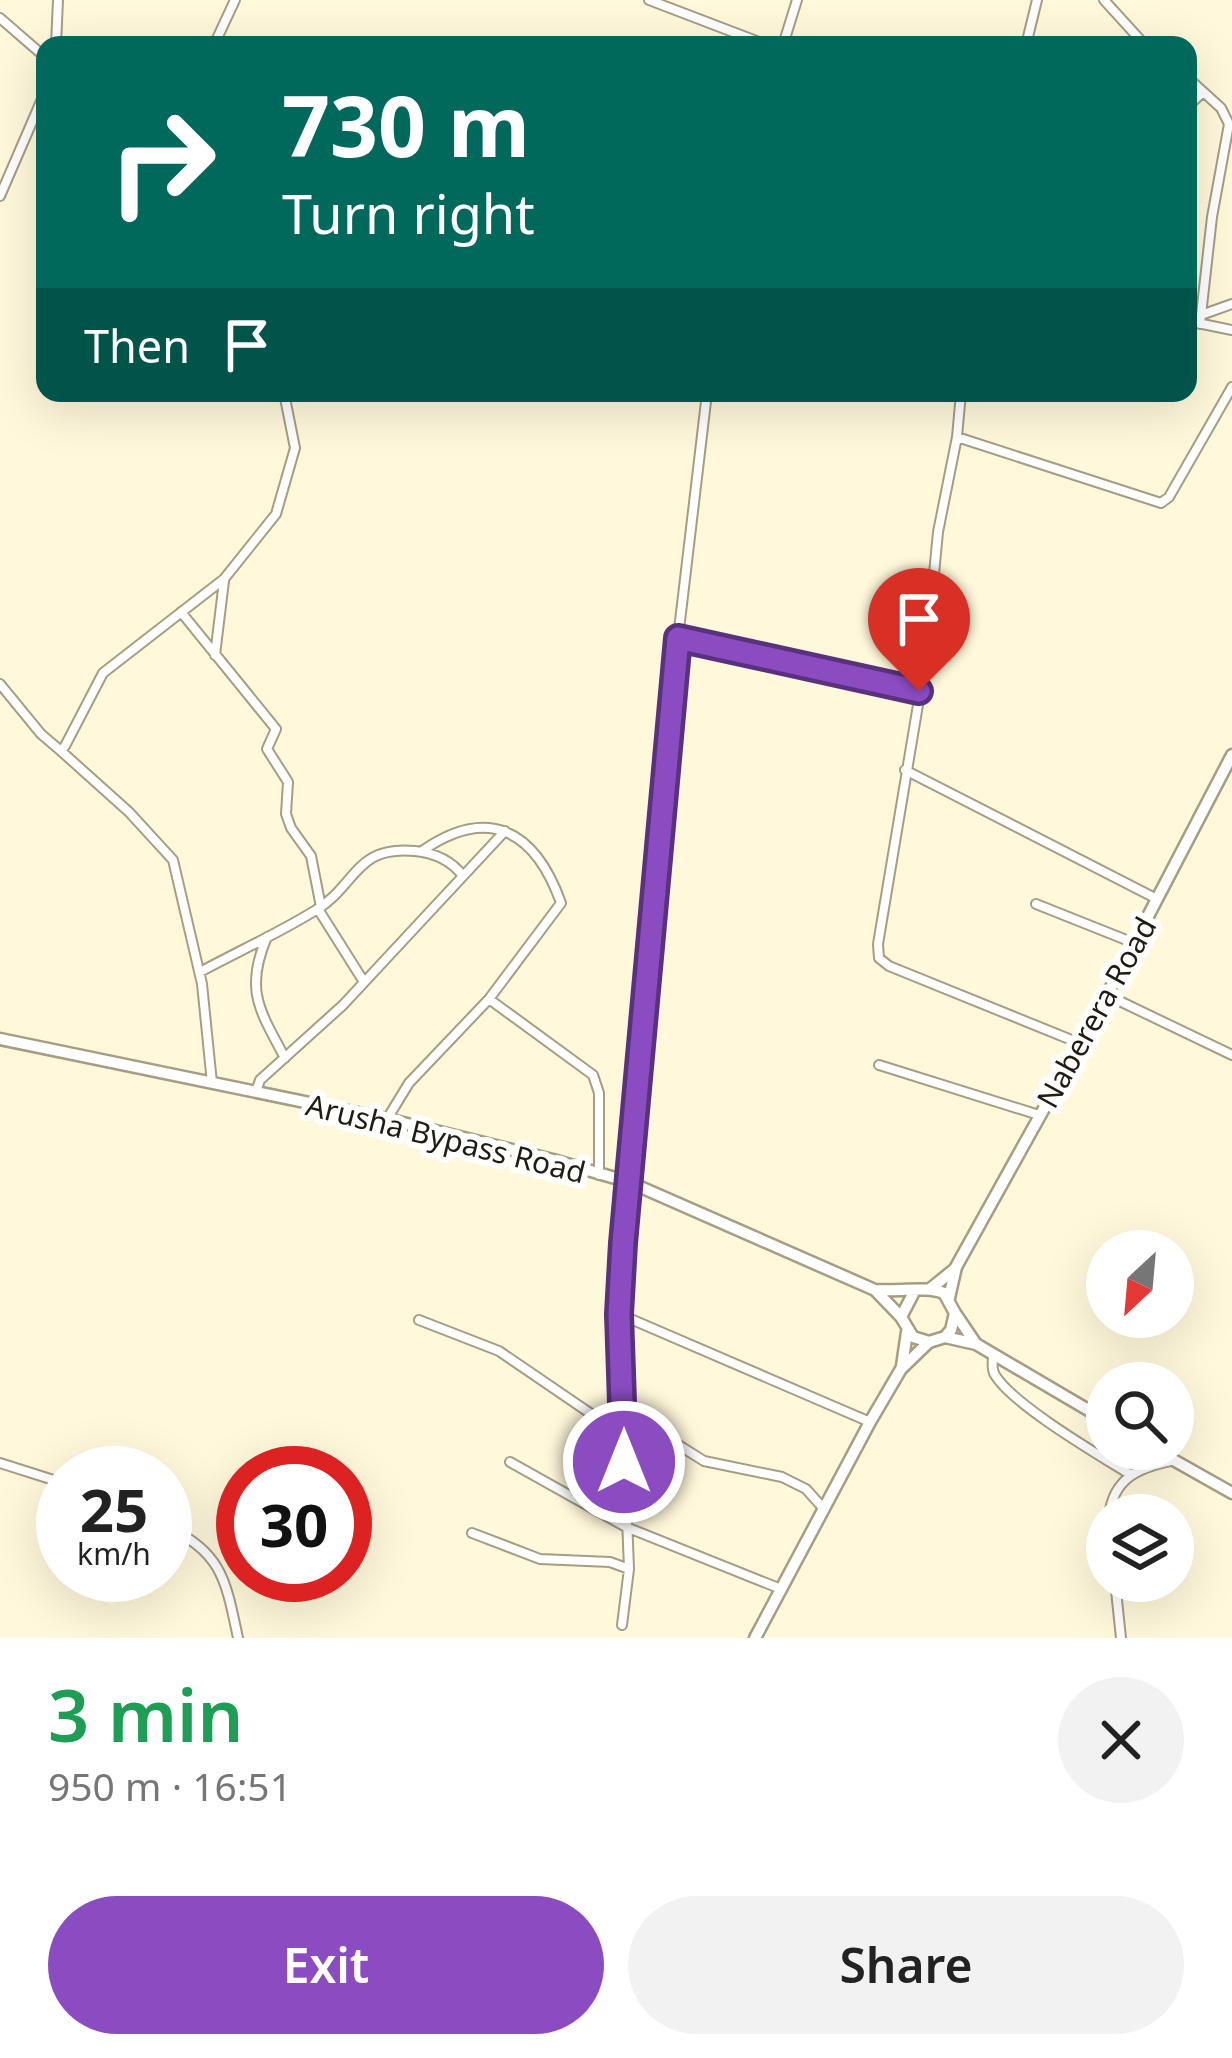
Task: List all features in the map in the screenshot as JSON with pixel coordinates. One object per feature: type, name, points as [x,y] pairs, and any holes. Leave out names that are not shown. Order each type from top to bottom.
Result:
[{"type":"main road","name":"Naberera Road","points":[[949,1298],[956,1267],[1107,995],[1232,755]]},
{"type":"main road","name":"Arusha Bypass Road","points":[[0,1039],[387,1119],[628,1182],[875,1290],[913,1294],[930,1289]]},
{"type":"main road","name":"Naberera Road","points":[[930,1289],[956,1267]]},
{"type":"main road","points":[[930,1289],[949,1298],[976,1344]]},
{"type":"main road","name":"Arusha Bypass Road","points":[[875,1290],[902,1317],[907,1332]]},
{"type":"main road","points":[[902,1317],[902,1308],[913,1294]]},
{"type":"main road","points":[[945,1337],[955,1313]]},
{"type":"main road","points":[[902,1369],[907,1332],[929,1342]]},
{"type":"main road","points":[[755,1638],[870,1422],[902,1369],[929,1342],[945,1337],[976,1344],[1086,1409]]},
{"type":"main road","points":[[1191,1470],[1232,1493]]},
{"type":"street","points":[[56,36],[58,0]]},
{"type":"street","points":[[218,36],[235,0]]},
{"type":"street","points":[[649,0],[743,36]]},
{"type":"street","points":[[786,36],[797,0]]},
{"type":"street","points":[[1028,36],[1037,0]]},
{"type":"street","points":[[1104,0],[1137,36]]},
{"type":"street","points":[[0,18],[36,49]]},
{"type":"street","points":[[1197,86],[1230,117],[1201,319]]},
{"type":"street","points":[[1197,98],[1203,92]]},
{"type":"street","points":[[0,196],[36,113]]},
{"type":"street","points":[[1197,320],[1232,304]]},
{"type":"street","points":[[1201,319],[1232,330]]},
{"type":"street","points":[[957,437],[1161,503],[1169,497],[1232,387]]},
{"type":"street","points":[[61,751],[103,673],[224,579],[262,534],[285,493],[296,448],[286,402]]},
{"type":"street","points":[[622,1624],[629,1568],[619,1314],[678,638],[705,402]]},
{"type":"street","points":[[960,402],[879,958],[885,965],[1079,1043]]},
{"type":"street","points":[[215,655],[224,579]]},
{"type":"street","points":[[181,611],[277,731],[267,748],[288,782],[286,814],[311,856],[320,908],[364,982]]},
{"type":"street","points":[[678,638],[919,691]]},
{"type":"street","points":[[0,684],[40,734],[129,812],[173,860],[200,972],[212,1083]]},
{"type":"street","points":[[905,770],[1157,899]]},
{"type":"street","points":[[387,1119],[425,1063],[489,999],[561,903],[540,864],[505,831],[462,828],[422,851]]},
{"type":"street","points":[[256,1092],[260,1080],[364,982],[505,831]]},
{"type":"street","points":[[200,972],[320,908],[384,851],[422,851],[445,859],[463,876]]},
{"type":"street","points":[[1036,904],[1134,943]]},
{"type":"street","points":[[267,936],[257,960],[254,991],[285,1058]]},
{"type":"street","points":[[1107,995],[1232,1055]]},
{"type":"street","points":[[489,999],[593,1075],[599,1093],[599,1175]]},
{"type":"street","points":[[879,1065],[1040,1115]]},
{"type":"street","points":[[619,1314],[870,1422]]},
{"type":"street","points":[[419,1320],[499,1351],[623,1433],[661,1435],[704,1461],[782,1477],[806,1489],[824,1509]]},
{"type":"street","points":[[993,1355],[995,1374],[1043,1418],[1134,1472]]},
{"type":"street","points":[[0,1462],[36,1475]]},
{"type":"street","points":[[510,1462],[626,1527],[781,1589]]},
{"type":"street","points":[[1114,1494],[1140,1470]]},
{"type":"street","points":[[472,1533],[540,1559],[610,1562],[629,1568]]},
{"type":"street","points":[[192,1541],[207,1550],[223,1582],[238,1638]]},
{"type":"street","points":[[1117,1602],[1121,1638]]},
{"type":"route","points":[[624,1462],[619,1314],[623,1243],[678,638],[919,691]]}]
